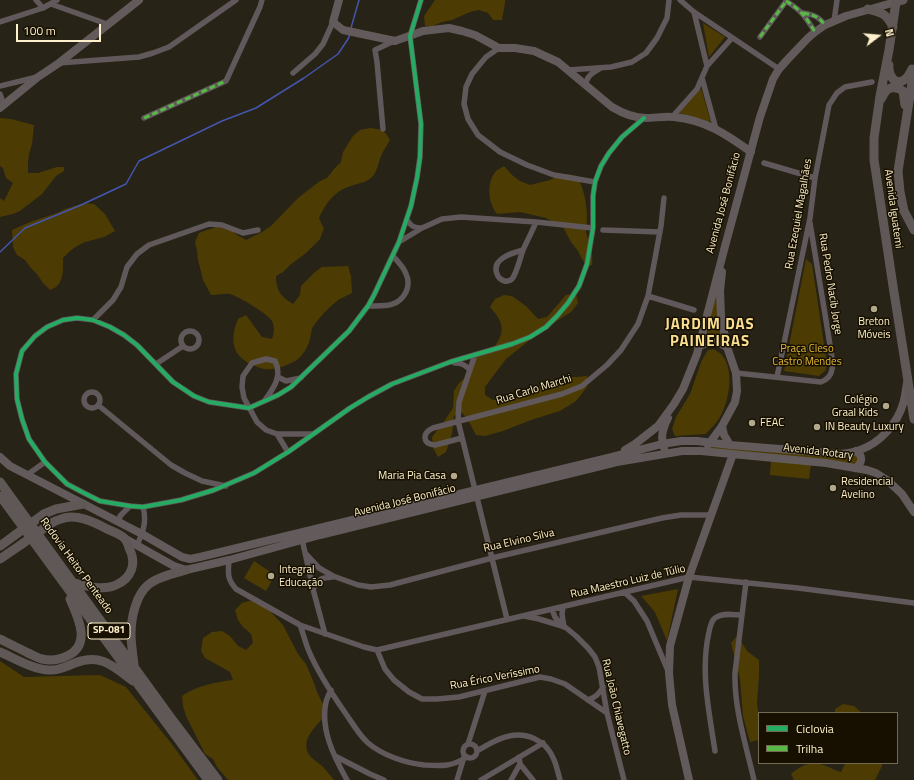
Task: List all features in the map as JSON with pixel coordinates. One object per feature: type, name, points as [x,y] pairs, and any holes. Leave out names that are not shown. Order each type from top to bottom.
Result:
[{"type":"main road","points":[[2,106],[139,0]]},
{"type":"main road","points":[[339,0],[333,22],[343,30],[395,41],[423,31],[449,28],[475,35],[499,48],[515,48],[534,51],[558,62],[612,107],[627,115],[644,118],[673,116],[698,122],[716,129],[751,152]]},
{"type":"main road","name":"Avenida José Bonifácio","points":[[612,457],[635,444],[658,426],[683,389],[697,354],[760,117],[773,79],[779,69],[788,58],[815,32],[825,25],[868,9],[899,1]]},
{"type":"main road","name":"Avenida Iguatemi","points":[[899,1],[879,102],[874,138],[874,160],[914,418]]},
{"type":"main road","points":[[868,9],[885,15],[893,27]]},
{"type":"main road","points":[[889,50],[888,69],[892,79],[901,81],[906,79],[914,65]]},
{"type":"main road","name":"Avenida Iguatemi","points":[[914,70],[898,171],[904,211],[914,230]]},
{"type":"main road","points":[[879,102],[887,90],[891,88],[900,88],[903,91],[904,96],[905,123]]},
{"type":"main road","points":[[701,451],[722,426],[735,402],[737,391],[736,373],[727,347],[721,316],[720,291],[724,250]]},
{"type":"main road","points":[[698,347],[712,342],[717,342],[727,347]]},
{"type":"main road","name":"Avenida Rotary","points":[[730,445],[842,454],[865,448],[888,431],[896,420],[903,404],[908,380]]},
{"type":"main road","points":[[668,453],[662,444],[662,434],[663,427],[674,404]]},
{"type":"main road","points":[[722,426],[724,435],[730,445]]},
{"type":"main road","name":"Avenida José Bonifácio","points":[[186,570],[662,444],[681,441],[697,441],[730,445]]},
{"type":"main road","name":"Avenida José Bonifácio","points":[[0,457],[10,466],[142,534],[182,557],[190,559],[200,558],[617,462],[682,451],[701,451]]},
{"type":"main road","name":"Avenida Rotary","points":[[701,451],[826,463],[867,470],[876,473],[887,480],[902,494],[914,512]]},
{"type":"main road","points":[[855,468],[861,462],[862,457],[860,453],[856,451]]},
{"type":"main road","points":[[689,780],[672,705],[669,673],[670,646],[689,577],[733,454]]},
{"type":"main road","name":"Rodovia Heitor Penteado","points":[[0,482],[218,780]]},
{"type":"main road","name":"Rodovia Heitor Penteado","points":[[0,496],[208,780]]},
{"type":"main road","points":[[0,546],[44,514],[56,509],[84,504]]},
{"type":"main road","points":[[0,559],[50,524],[62,518],[75,517],[94,522],[174,566],[186,570]]},
{"type":"main road","points":[[74,583],[92,588],[106,588],[116,586],[125,580],[131,572],[134,563],[132,554],[124,538]]},
{"type":"main road","points":[[134,666],[131,634],[133,614],[139,597],[149,584],[165,576],[186,570]]},
{"type":"main road","points":[[0,639],[40,659],[61,659],[77,649],[81,641],[81,632],[76,613],[63,583]]},
{"type":"main road","points":[[0,652],[44,670],[60,669],[82,660],[91,659],[101,661],[110,664],[141,687]]},
{"type":"street","points":[[36,0],[43,8]]},
{"type":"street","points":[[59,63],[138,57],[153,53],[169,47],[236,0]]},
{"type":"street","points":[[144,118],[226,81],[262,0]]},
{"type":"street","points":[[421,0],[410,36],[421,124],[420,157],[417,178],[411,206],[400,242],[368,306],[349,331],[291,387],[286,391],[249,408],[210,402],[194,396],[174,382],[137,345],[110,327],[93,320],[77,318],[63,320],[47,327],[35,336],[22,351],[16,374],[17,399],[29,439],[44,462],[67,484],[100,501],[143,507],[181,500],[214,490],[226,486],[254,472],[288,452],[350,408],[392,384],[450,362],[512,344],[530,337],[557,316],[579,286],[587,264],[593,228],[592,196],[601,166],[622,137],[644,118]]},
{"type":"street","points":[[568,70],[611,67],[632,62],[646,53],[657,38],[667,18],[669,1],[676,0]]},
{"type":"street","points":[[680,0],[694,12],[779,69]]},
{"type":"street","points":[[834,21],[837,0]]},
{"type":"street","points":[[0,22],[43,8],[55,1],[107,24]]},
{"type":"street","points":[[760,37],[786,1],[796,7],[803,14],[815,32]]},
{"type":"street","points":[[694,12],[707,66]]},
{"type":"street","points":[[803,14],[815,15],[825,25]]},
{"type":"street","points":[[293,73],[315,54],[323,44],[333,22]]},
{"type":"street","points":[[673,116],[696,89],[707,66],[732,38]]},
{"type":"street","points":[[383,129],[375,50],[395,41]]},
{"type":"street","points":[[499,48],[481,62],[472,74],[466,87],[464,104],[468,119],[478,135],[500,152],[527,165],[554,175],[595,182]]},
{"type":"street","points":[[586,85],[586,81],[589,76],[601,67]]},
{"type":"street","points":[[0,86],[38,77]]},
{"type":"street","points":[[702,78],[716,129]]},
{"type":"street","name":"Rua Ezequiel Magalhães","points":[[777,377],[810,218],[829,105],[837,93],[845,87],[872,82]]},
{"type":"street","points":[[0,94],[2,106]]},
{"type":"street","points":[[764,163],[816,178]]},
{"type":"street","name":"Rua Carlo Marchi","points":[[462,438],[434,446],[426,442],[425,438],[428,430],[539,401],[582,386],[607,365],[621,350],[638,324],[648,296],[660,232],[664,198]]},
{"type":"street","points":[[400,242],[422,228],[442,219],[461,217],[536,222],[593,228]]},
{"type":"street","name":"Rua Pedro Nacib Jorge","points":[[736,373],[821,382],[830,376],[833,366],[810,218]]},
{"type":"street","points":[[407,220],[410,225],[415,228],[422,228]]},
{"type":"street","points":[[523,250],[514,252],[499,261],[496,268],[497,275],[501,279],[509,281],[512,279],[536,222]]},
{"type":"street","points":[[93,320],[113,300],[121,287],[127,267],[137,254],[149,245],[209,224],[222,225],[243,233],[258,230]]},
{"type":"street","points":[[603,230],[660,232]]},
{"type":"street","points":[[368,306],[383,306],[402,300],[409,283],[406,272],[393,256]]},
{"type":"street","points":[[648,296],[694,310]]},
{"type":"street","points":[[156,364],[183,346]]},
{"type":"street","points":[[475,355],[459,402],[458,422],[477,493],[507,619]]},
{"type":"street","points":[[465,358],[472,363]]},
{"type":"street","points":[[265,400],[276,385],[278,377],[277,365],[275,361],[266,359],[252,363],[243,376],[242,387],[244,398],[257,422],[266,430],[276,434],[313,434]]},
{"type":"street","points":[[450,362],[463,364],[470,370]]},
{"type":"street","points":[[278,377],[286,381],[301,378]]},
{"type":"street","points":[[98,405],[172,465],[202,481],[226,486]]},
{"type":"street","points":[[276,434],[288,452]]},
{"type":"street","points":[[27,475],[44,462]]},
{"type":"street","points":[[119,522],[120,516],[130,506]]},
{"type":"street","points":[[137,545],[142,534],[145,521],[143,507]]},
{"type":"street","name":"Rua Elvino Silva","points":[[305,553],[319,568],[333,576],[358,585],[372,587],[390,585],[492,558],[662,518],[681,515],[711,515]]},
{"type":"street","points":[[302,539],[325,634]]},
{"type":"street","points":[[228,560],[228,575],[231,583],[236,589],[300,625],[377,650]]},
{"type":"street","points":[[313,589],[320,579],[333,576]]},
{"type":"street","name":"Rua Maestro Luiz de Túlio","points":[[377,650],[689,577],[746,582],[913,602]]},
{"type":"street","points":[[746,582],[735,673],[735,687],[736,703],[754,780]]},
{"type":"street","points":[[624,592],[634,601],[647,621],[669,673]]},
{"type":"street","points":[[521,616],[539,619],[564,627],[562,614],[563,607]]},
{"type":"street","name":"Rua João Chiavegatto","points":[[552,609],[559,622],[576,636],[595,657],[624,780]]},
{"type":"street","points":[[715,751],[706,693],[706,644],[711,624],[716,616],[729,614],[742,615]]},
{"type":"street","points":[[300,625],[314,662],[331,690],[361,736],[377,750],[401,761],[441,766],[451,765],[465,757],[470,758],[477,753],[473,727]]},
{"type":"street","points":[[658,645],[662,647],[670,646]]},
{"type":"street","name":"Rua Érico Veríssimo","points":[[377,650],[385,669],[394,680],[409,692],[422,699],[458,697],[540,677],[551,678],[565,684],[607,713]]},
{"type":"street","points":[[588,700],[599,694],[603,687]]},
{"type":"street","points":[[331,690],[326,701],[325,723],[327,734],[335,756],[347,780]]},
{"type":"street","points":[[457,780],[465,757],[464,748],[468,744],[484,691]]},
{"type":"street","points":[[476,748],[513,735],[530,737],[543,743],[548,749],[557,767],[560,780]]},
{"type":"street","points":[[481,780],[543,743]]},
{"type":"street","points":[[468,744],[471,744],[476,748]]},
{"type":"street","points":[[335,756],[384,780]]},
{"type":"street","points":[[519,757],[520,764],[533,780]]},
{"type":"street","points":[[511,780],[520,764]]},
{"type":"green space","points":[[435,0],[505,0],[505,3],[502,20],[493,20],[488,13],[479,10],[433,26],[425,26],[424,16]]},
{"type":"green space","points":[[703,23],[725,37],[709,57]]},
{"type":"green space","points":[[701,88],[711,122],[679,113]]},
{"type":"green space","points":[[0,118],[11,119],[34,125],[32,144],[29,154],[28,173],[38,173],[57,167],[64,167],[64,171],[56,176],[42,194],[20,211],[0,217],[0,198],[4,201],[13,183],[6,178],[3,168],[0,166]]},
{"type":"green space","points":[[370,128],[382,131],[390,140],[382,154],[374,174],[366,181],[345,188],[331,198],[319,218],[324,228],[320,239],[306,253],[276,276],[280,293],[285,299],[293,304],[300,295],[301,286],[322,267],[348,266],[351,276],[352,293],[330,307],[319,319],[312,329],[306,348],[297,360],[273,369],[256,367],[244,360],[236,351],[234,347],[235,327],[238,319],[246,315],[262,337],[272,339],[274,326],[272,321],[259,310],[234,295],[211,295],[203,280],[198,260],[195,242],[199,233],[217,227],[230,229],[246,240],[262,232],[271,226],[298,198],[320,181],[327,178],[341,162],[343,152],[353,136],[360,130]]},
{"type":"green space","points":[[504,166],[520,181],[530,185],[567,174],[577,176],[582,186],[586,202],[586,231],[592,252],[592,265],[587,266],[563,227],[546,218],[520,212],[497,214],[490,199],[489,193],[493,176],[496,171]]},
{"type":"green space","points":[[85,203],[94,204],[105,214],[115,231],[104,237],[85,242],[70,251],[63,258],[62,274],[59,284],[50,290],[25,260],[17,255],[13,247],[12,230],[65,209]]},
{"type":"green space","name":"Praça Cleso Castro Mendes","points":[[806,259],[812,264],[827,364],[825,371],[819,376],[784,371]]},
{"type":"green space","points":[[719,279],[722,340],[710,337],[703,339]]},
{"type":"green space","points":[[576,294],[578,303],[571,312],[541,331],[506,359],[485,387],[485,395],[493,400],[511,399],[529,394],[537,387],[556,380],[566,377],[587,376],[587,387],[576,401],[560,411],[485,436],[476,435],[467,418],[461,412],[454,416],[452,434],[446,452],[438,457],[433,448],[432,437],[453,408],[454,391],[459,383],[466,377],[471,358],[494,347],[501,334],[502,330],[500,322],[490,307],[495,299],[504,295],[512,296],[526,306],[538,319],[547,317],[566,295]]},
{"type":"green space","points":[[708,350],[718,351],[726,362],[729,386],[726,403],[720,417],[706,434],[675,436],[672,429],[676,417],[690,394],[702,360]]},
{"type":"green space","points":[[713,444],[858,454],[858,464],[709,450]]},
{"type":"green space","points":[[771,460],[811,464],[809,479],[770,475]]},
{"type":"green space","points":[[254,561],[275,575],[266,591],[244,578]]},
{"type":"green space","points":[[678,589],[667,641],[655,612],[641,596]]},
{"type":"green space","points":[[253,600],[268,609],[283,625],[298,654],[306,664],[325,708],[325,716],[309,736],[306,747],[312,758],[322,766],[334,780],[228,780],[217,767],[213,759],[205,754],[186,716],[182,696],[206,685],[233,680],[230,672],[205,658],[201,651],[203,638],[212,632],[222,631],[230,636],[238,646],[246,650],[253,643],[251,634],[238,620],[235,610],[242,603]]},
{"type":"green space","points":[[737,636],[747,651],[759,660],[757,703],[758,740],[750,742],[743,716],[740,679],[731,643]]},
{"type":"green space","points":[[0,661],[24,677],[100,675],[126,687],[171,743],[198,780],[0,780]]},
{"type":"green space","points":[[843,704],[854,706],[861,712],[835,712],[835,709]]},
{"type":"green space","points":[[807,764],[821,764],[841,772],[845,764],[882,764],[875,780],[794,780],[791,774]]},
{"type":"waterway","points":[[351,28],[359,0]]},
{"type":"waterway","points":[[0,252],[25,228],[81,205],[126,184],[139,161],[222,121],[256,108],[304,78],[338,54],[350,34]]},
{"type":"marked path","points":[[760,37],[787,0]]},
{"type":"marked path","points":[[786,1],[803,14],[815,32]]},
{"type":"marked path","points":[[803,13],[816,16],[825,25]]},
{"type":"marked path","points":[[144,118],[226,81]]},
{"type":"cycle path","points":[[421,0],[410,36],[421,124],[420,157],[417,178],[411,206],[399,242],[368,306],[349,331],[291,387],[278,395],[249,408],[209,402],[194,396],[173,382],[137,345],[124,335],[93,320],[77,318],[63,320],[47,327],[35,336],[22,351],[16,374],[17,399],[29,439],[45,462],[67,484],[100,501],[143,507],[181,500],[214,490],[254,473],[288,452],[350,408],[392,384],[450,362],[512,344],[530,337],[546,327],[568,303],[579,286],[587,264],[593,228],[593,196],[595,182],[601,166],[622,137],[644,118]]},
{"type":"place","name":"Breton Móveis","points":[[874,309]]},
{"type":"place","name":"Colégio Graal Kids","points":[[886,406]]},
{"type":"place","name":"FEAC","points":[[752,423]]},
{"type":"place","name":"IN Beauty Luxury","points":[[817,427]]},
{"type":"place","name":"Maria Pia Casa","points":[[454,476]]},
{"type":"place","name":"Residencial Avelino","points":[[833,488]]},
{"type":"place","name":"Integral Educação","points":[[271,576]]},
{"type":"district","name":"JARDIM DAS PAINEIRAS","points":[[710,334]]}]
